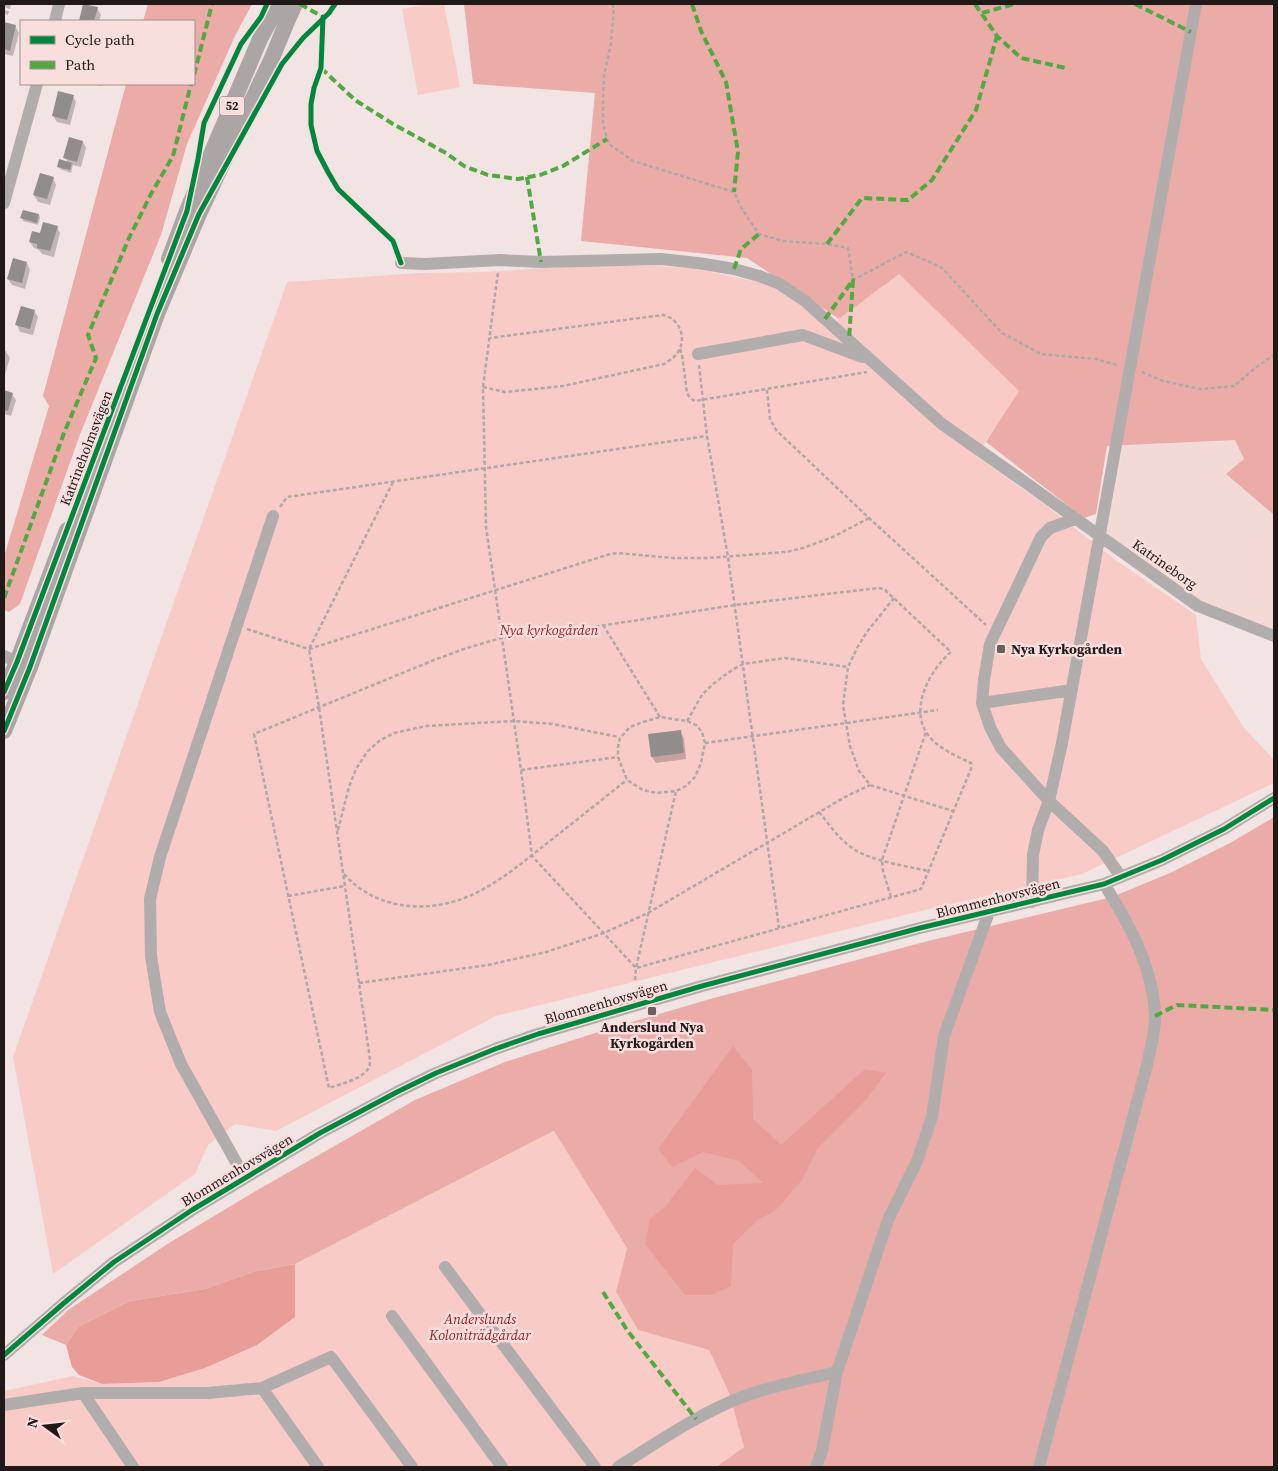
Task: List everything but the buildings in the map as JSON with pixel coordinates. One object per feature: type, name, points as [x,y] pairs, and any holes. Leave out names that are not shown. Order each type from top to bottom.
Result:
[{"type":"main road","name":"Katrineholmsvägen","points":[[4,731],[17,662],[188,210],[260,39],[279,4]]},
{"type":"main road","name":"Katrineholmsvägen","points":[[4,692],[157,314],[200,214],[296,4]]},
{"type":"street","points":[[54,20],[59,4]]},
{"type":"street","points":[[1032,902],[1033,855],[1038,830],[1049,801],[1062,743],[1196,4]]},
{"type":"street","points":[[4,203],[37,85]]},
{"type":"street","name":"Katrineborg","points":[[401,263],[662,259],[734,269],[778,283],[799,297],[942,424],[1075,519],[1198,606],[1274,636]]},
{"type":"street","points":[[698,354],[803,335],[869,359]]},
{"type":"street","points":[[245,1178],[181,1064],[160,1012],[151,956],[150,899],[160,857],[273,516]]},
{"type":"street","points":[[1075,519],[1050,528],[1041,538],[990,644],[986,657],[982,703],[990,728],[1001,748],[1049,801],[1103,851],[1121,877]]},
{"type":"street","points":[[982,703],[1072,690]]},
{"type":"street","name":"Blommenhovsvägen","points":[[4,1355],[114,1262],[192,1210],[320,1133],[436,1073],[495,1049],[585,1019],[920,928],[1104,884],[1162,860],[1224,829],[1274,798]]},
{"type":"street","points":[[1039,1467],[1148,1065],[1155,1016],[1150,981],[1138,946],[1125,918],[1104,884]]},
{"type":"street","points":[[816,1467],[822,1451],[837,1372],[888,1220],[917,1161],[932,1117],[944,1036],[989,912]]},
{"type":"street","points":[[445,1267],[595,1467]]},
{"type":"street","points":[[392,1316],[502,1467]]},
{"type":"street","points":[[4,1404],[83,1393],[208,1393],[262,1388],[331,1357],[412,1467]]},
{"type":"street","points":[[618,1467],[696,1419],[744,1396],[792,1382],[837,1372]]},
{"type":"street","points":[[262,1388],[318,1467]]},
{"type":"street","points":[[83,1393],[133,1467]]},
{"type":"path","points":[[612,4],[614,8],[611,44],[604,76],[604,123],[609,144],[633,161],[734,192],[742,209],[760,234],[783,241],[827,244],[848,248],[853,280],[906,252],[941,267],[1002,333],[1041,354],[1096,359],[1130,368],[1163,381],[1200,389],[1234,386],[1274,355]]},
{"type":"path","points":[[500,260],[483,387],[486,527],[532,856],[636,968]]},
{"type":"path","points":[[483,387],[504,392],[563,386],[664,364],[674,358],[680,349],[682,341],[680,328],[676,320],[662,315],[490,338]]},
{"type":"path","points":[[680,349],[687,393],[695,401],[881,370]]},
{"type":"path","points":[[698,354],[707,436],[728,556],[779,928]]},
{"type":"path","points":[[767,390],[770,419],[776,430],[995,633]]},
{"type":"path","points":[[273,516],[287,497],[707,436]]},
{"type":"path","points":[[393,482],[309,649],[319,707],[370,1059],[370,1067],[364,1074],[329,1088],[254,734],[319,707],[434,660],[501,638],[603,626],[735,605],[878,588],[884,589],[951,652],[936,668],[928,682],[923,693],[921,713],[926,732],[943,749],[970,763],[971,770],[921,889],[636,968]]},
{"type":"path","points":[[236,626],[309,649],[617,553],[673,558],[786,552],[833,537],[869,518]]},
{"type":"path","points":[[894,598],[867,632],[848,667],[843,705],[850,746],[860,772],[870,785],[953,811]]},
{"type":"path","points":[[603,626],[660,717]]},
{"type":"path","points":[[687,721],[702,695],[712,684],[743,664],[785,658],[848,667]]},
{"type":"path","points":[[705,743],[938,710]]},
{"type":"path","points":[[660,717],[687,721],[696,725],[702,732],[705,743],[702,763],[695,777],[686,786],[676,791],[657,793],[643,790],[627,780],[618,757],[618,746],[620,738],[630,727],[660,717]]},
{"type":"path","points":[[337,834],[345,801],[356,769],[367,752],[379,741],[394,733],[426,726],[514,721],[553,724],[620,738]]},
{"type":"path","points":[[891,897],[883,872],[882,860],[926,732]]},
{"type":"path","points":[[521,770],[618,757]]},
{"type":"path","points":[[343,873],[365,893],[403,906],[437,905],[466,898],[532,856],[627,780]]},
{"type":"path","points":[[359,984],[488,965],[546,952],[604,933],[648,913],[845,797],[870,785]]},
{"type":"path","points":[[635,980],[636,968],[676,791]]},
{"type":"path","points":[[819,812],[836,834],[860,853],[928,871]]},
{"type":"path","points":[[288,896],[345,886]]},
{"type":"shaded area","points":[[148,4],[252,4],[235,36],[187,144],[161,235],[79,437],[20,604],[9,612],[4,610],[4,557],[49,406],[43,396],[126,85],[195,85],[195,20],[143,20]]},
{"type":"shaded area","points":[[464,4],[1274,4],[1274,515],[1226,474],[1244,459],[1235,440],[1107,446],[1096,514],[1084,518],[986,442],[1019,391],[899,274],[839,319],[747,258],[581,241],[595,93],[473,84]]},
{"type":"shaded area","points":[[1235,440],[1244,459],[1226,475],[1274,515],[1274,629],[1199,601],[1106,533],[1123,446]]},
{"type":"shaded area","points":[[1274,817],[1274,1467],[716,1467],[744,1447],[729,1393],[709,1350],[638,1330],[616,1292],[627,1248],[554,1131],[295,1264],[253,1272],[205,1289],[130,1301],[78,1327],[66,1345],[42,1335],[68,1310],[169,1243],[254,1192],[415,1100],[505,1062],[710,999],[928,941],[1112,897],[1170,873],[1230,843]]},
{"type":"shaded area","points":[[733,1046],[752,1070],[753,1119],[781,1145],[865,1069],[886,1073],[865,1101],[818,1148],[802,1180],[775,1211],[759,1219],[733,1244],[731,1286],[711,1295],[685,1295],[645,1244],[650,1219],[665,1207],[695,1168],[718,1185],[763,1183],[739,1161],[703,1152],[672,1167],[658,1149]]},
{"type":"shaded area","points":[[295,1264],[295,1317],[257,1345],[205,1368],[159,1382],[102,1384],[79,1375],[72,1367],[66,1345],[78,1327],[130,1301],[205,1289],[253,1272]]},
{"type":"green space","points":[[429,4],[444,4],[460,87],[418,95],[402,9]]},
{"type":"green space","name":"Nya kyrkogården","points":[[573,266],[693,268],[762,283],[783,291],[829,328],[899,274],[1020,391],[976,456],[1048,507],[1117,561],[1196,615],[1201,659],[1244,728],[1274,760],[1274,783],[1082,874],[921,911],[496,1016],[276,1131],[235,1124],[208,1145],[195,1174],[53,1274],[13,1057],[287,282],[421,273],[484,272]]},
{"type":"green space","name":"Anderslunds Koloniträdgårdar","points":[[555,1131],[627,1248],[616,1292],[638,1330],[709,1350],[729,1393],[744,1447],[716,1467],[4,1467],[4,1391],[73,1376],[102,1384],[159,1382],[205,1368],[257,1345],[295,1317],[295,1264]]},
{"type":"marked path","points":[[195,71],[212,4]]},
{"type":"marked path","points":[[300,4],[323,17]]},
{"type":"marked path","points":[[692,4],[701,31],[726,82],[738,152],[734,192]]},
{"type":"marked path","points":[[975,4],[997,36],[1021,58],[1066,68]]},
{"type":"marked path","points":[[982,13],[1014,4]]},
{"type":"marked path","points":[[1135,4],[1191,32]]},
{"type":"marked path","points":[[827,244],[862,198],[908,200],[932,180],[976,110],[997,36]]},
{"type":"marked path","points":[[321,68],[355,100],[393,124],[446,153],[464,166],[488,175],[518,179],[540,175],[563,166],[607,139]]},
{"type":"marked path","points":[[4,598],[64,433],[96,358],[88,335],[129,238],[173,156],[191,85]]},
{"type":"marked path","points":[[527,177],[541,262]]},
{"type":"marked path","points":[[734,269],[741,249],[759,234]]},
{"type":"marked path","points":[[825,319],[853,280],[849,340]]},
{"type":"marked path","points":[[1155,1016],[1177,1005],[1274,1010]]},
{"type":"marked path","points":[[603,1292],[627,1330],[696,1419]]},
{"type":"cycle path","points":[[4,692],[187,211],[204,123],[241,44],[261,17],[267,4]]},
{"type":"cycle path","points":[[4,731],[30,667],[157,314],[199,214],[282,64],[335,4]]},
{"type":"cycle path","points":[[323,17],[321,68],[311,104],[311,125],[317,151],[338,189],[393,241],[401,263]]},
{"type":"cycle path","points":[[4,1355],[114,1262],[192,1210],[320,1133],[436,1073],[538,1034],[702,986],[920,928],[1104,884],[1162,860],[1224,829],[1274,798]]},
{"type":"place","name":"Nya Kyrkogården","points":[[1001,649]]},
{"type":"place","name":"Anderslund Nya Kyrkogården","points":[[652,1011]]}]
